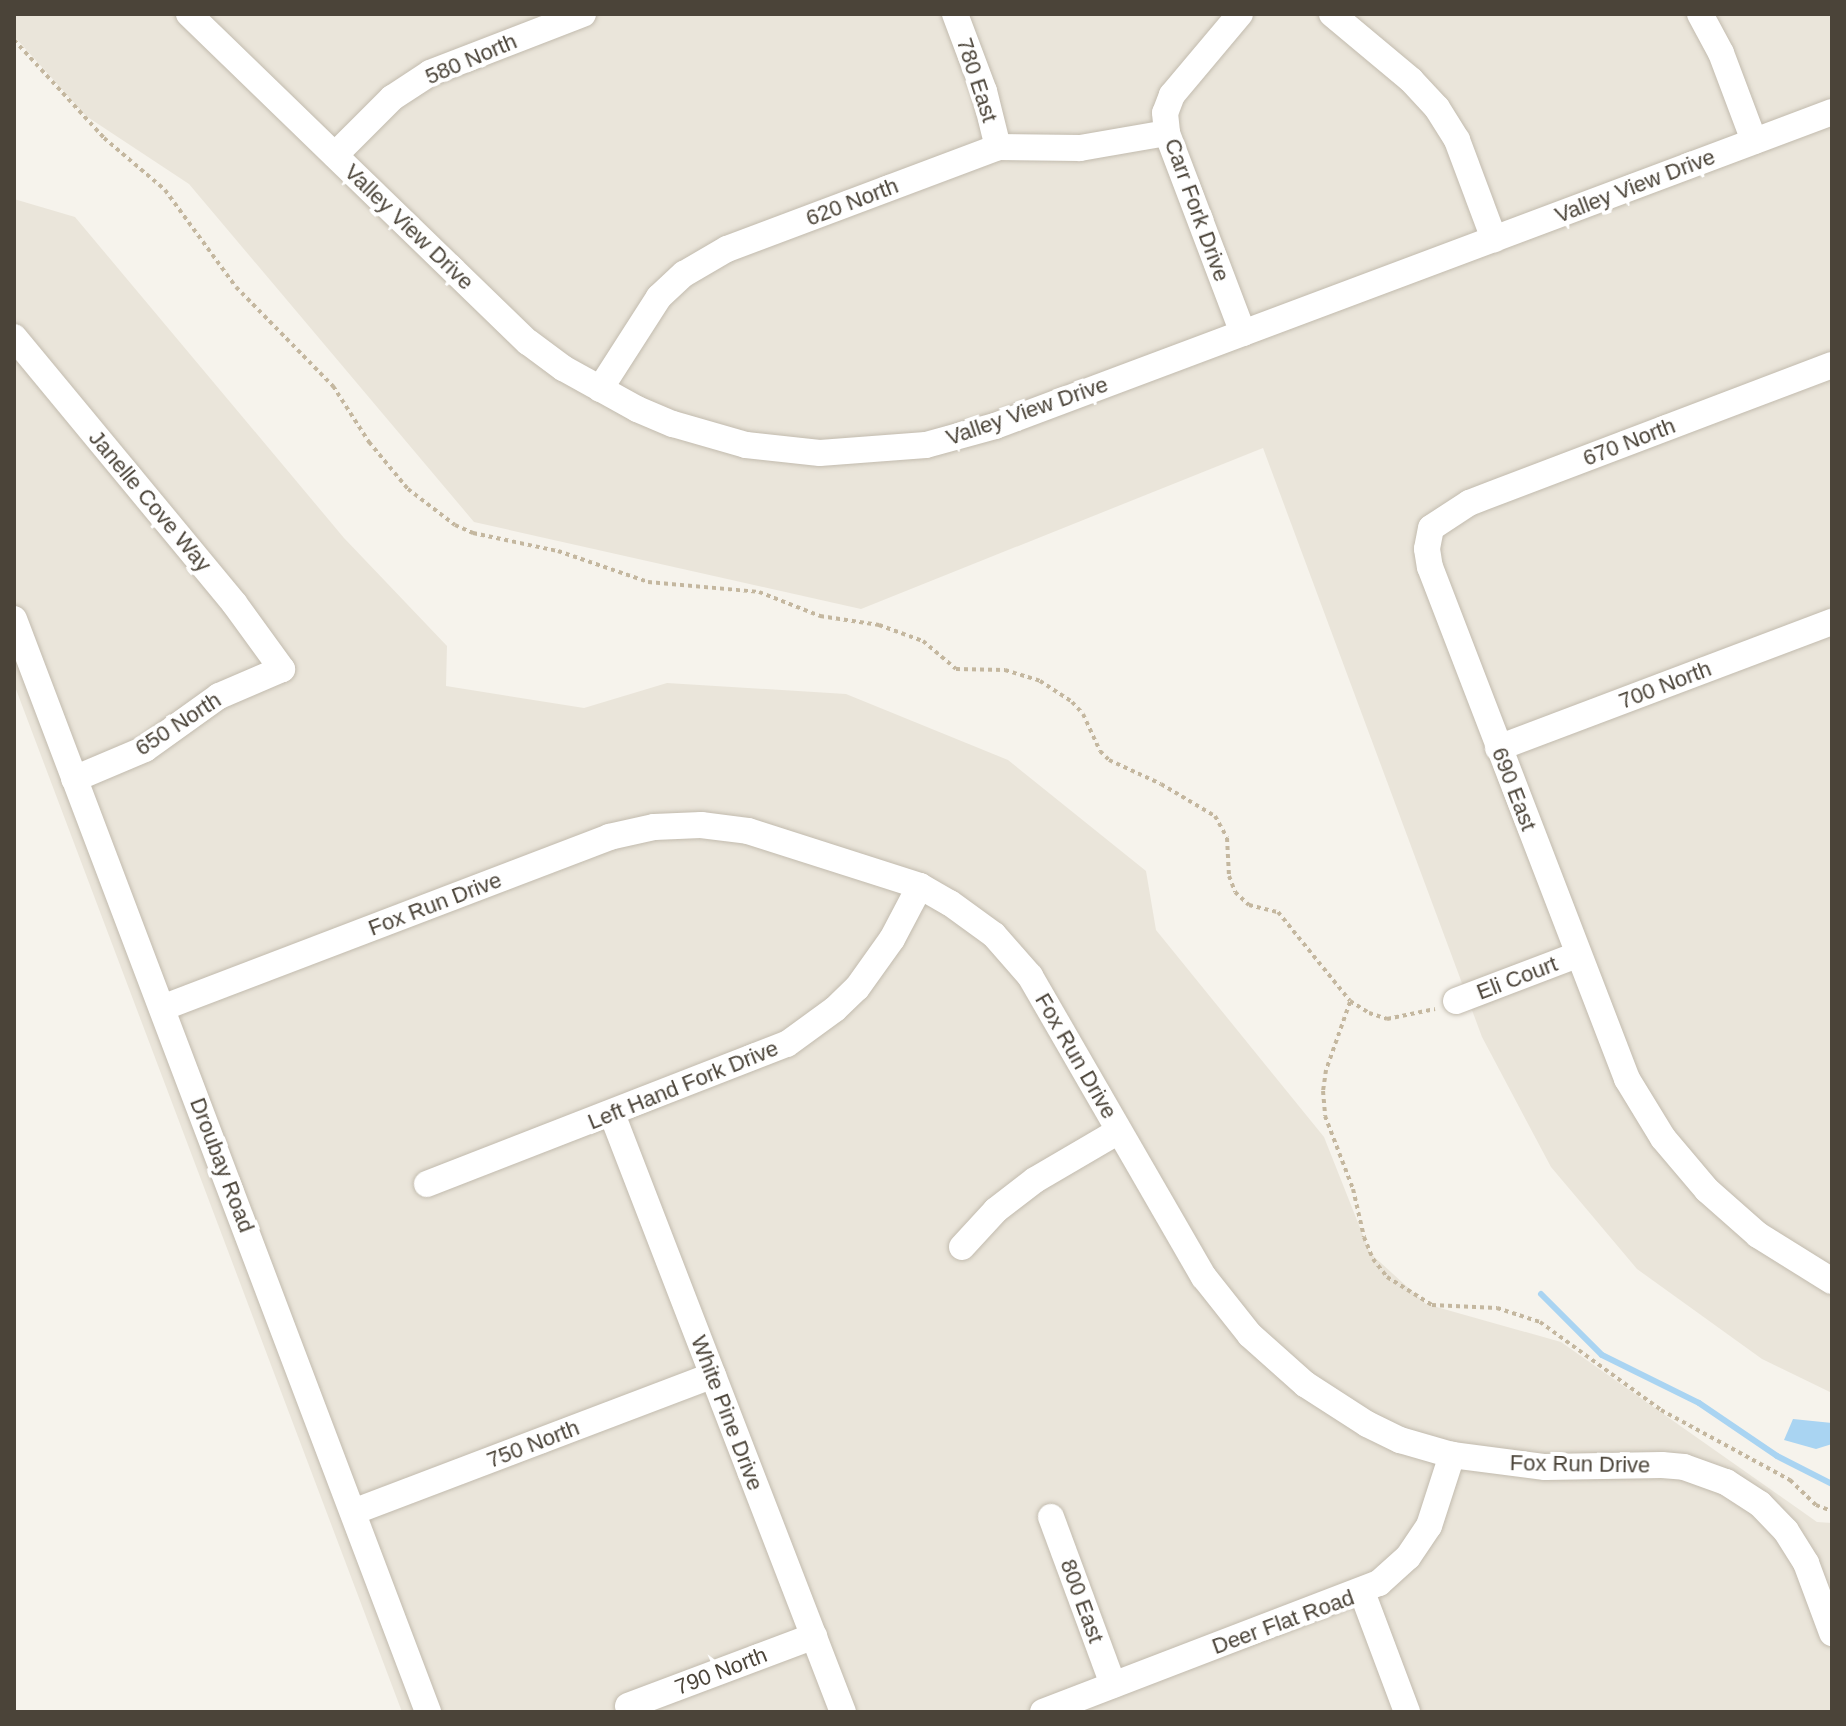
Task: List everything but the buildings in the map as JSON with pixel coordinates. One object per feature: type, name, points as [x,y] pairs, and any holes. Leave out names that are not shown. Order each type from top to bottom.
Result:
[{"type":"street","name":"Valley View Drive","points":[[189,14],[528,342],[600,389],[673,424],[746,445],[820,453],[891,450],[995,426],[1832,112]]},
{"type":"street","name":"580 North","points":[[335,155],[392,98],[420,79],[583,14]]},
{"type":"street","name":"780 East","points":[[955,14],[984,91],[998,147]]},
{"type":"street","name":"Carr Fork Drive","points":[[1240,14],[1172,95],[1165,113],[1167,133],[1243,333]]},
{"type":"street","points":[[1332,14],[1411,80],[1437,108],[1457,140],[1494,239]]},
{"type":"street","points":[[1700,14],[1721,53],[1754,141]]},
{"type":"street","name":"620 North","points":[[600,389],[659,297],[697,264],[727,249],[998,147],[1080,148],[1167,133]]},
{"type":"street","name":"Janelle Cove Way","points":[[14,337],[234,603],[282,669]]},
{"type":"street","name":"670 North","points":[[1431,528],[1469,503],[1832,365]]},
{"type":"street","name":"690 East","points":[[1431,528],[1427,549],[1430,567],[1613,1048],[1657,1128],[1707,1190],[1758,1235],[1832,1281]]},
{"type":"street","name":"Droubay Road","points":[[14,619],[428,1712]]},
{"type":"street","name":"700 North","points":[[1498,748],[1832,622]]},
{"type":"street","name":"650 North","points":[[74,779],[145,749],[219,696],[282,669]]},
{"type":"street","name":"Fox Run Drive","points":[[162,1008],[609,837],[654,827],[701,825],[748,831],[920,886],[994,935],[1030,976],[1204,1277],[1242,1326],[1277,1361],[1335,1405],[1367,1424],[1400,1440],[1452,1455],[1545,1467],[1684,1467],[1726,1482],[1760,1504],[1786,1531],[1806,1563],[1832,1633]]},
{"type":"street","name":"Left Hand Fork Drive","points":[[427,1184],[760,1057],[812,1027],[835,1009],[876,964],[920,886]]},
{"type":"street","name":"Eli Court","points":[[1456,1001],[1577,955]]},
{"type":"street","name":"White Pine Drive","points":[[612,1114],[843,1712]]},
{"type":"street","points":[[962,1247],[996,1210],[1035,1180],[1119,1131]]},
{"type":"street","name":"750 North","points":[[353,1512],[713,1375]]},
{"type":"street","name":"Deer Flat Road","points":[[1043,1712],[1362,1592],[1395,1571],[1420,1542],[1437,1508],[1452,1455]]},
{"type":"street","name":"800 East","points":[[1051,1517],[1113,1685]]},
{"type":"street","points":[[1362,1592],[1407,1712]]},
{"type":"street","name":"790 North","points":[[628,1706],[814,1636]]},
{"type":"path","points":[[14,40],[104,138],[165,190],[236,287],[333,386],[369,442],[408,489],[455,525],[473,533],[558,551],[648,582],[759,592],[820,616],[879,625],[923,641],[956,669],[1005,670],[1040,681],[1072,702],[1083,714],[1100,751],[1109,760],[1161,784],[1215,816],[1227,838],[1229,876],[1235,892],[1249,905],[1278,912],[1350,1001],[1369,1013],[1387,1019],[1456,1001]]},
{"type":"path","points":[[1350,1001],[1326,1070],[1323,1091],[1325,1116],[1353,1189],[1364,1237],[1373,1259],[1387,1277],[1432,1305],[1497,1308],[1540,1322],[1661,1410],[1790,1480],[1816,1505],[1832,1511]]},
{"type":"shaded area","points":[[14,14],[1832,14],[1832,1393],[1762,1359],[1637,1269],[1551,1167],[1482,1037],[1263,448],[861,609],[474,522],[189,184],[86,116],[14,36]]},
{"type":"shaded area","points":[[14,199],[75,217],[344,538],[447,646],[446,686],[584,708],[667,683],[846,694],[1008,760],[1146,871],[1156,930],[1324,1137],[1370,1253],[1426,1304],[1561,1342],[1817,1522],[1832,1523],[1832,1712],[402,1712],[14,684]]},
{"type":"water","points":[[1793,1419],[1832,1423],[1832,1444],[1816,1449],[1784,1440]]},
{"type":"waterway","points":[[1541,1294],[1602,1355],[1699,1403],[1777,1456],[1832,1484]]}]
